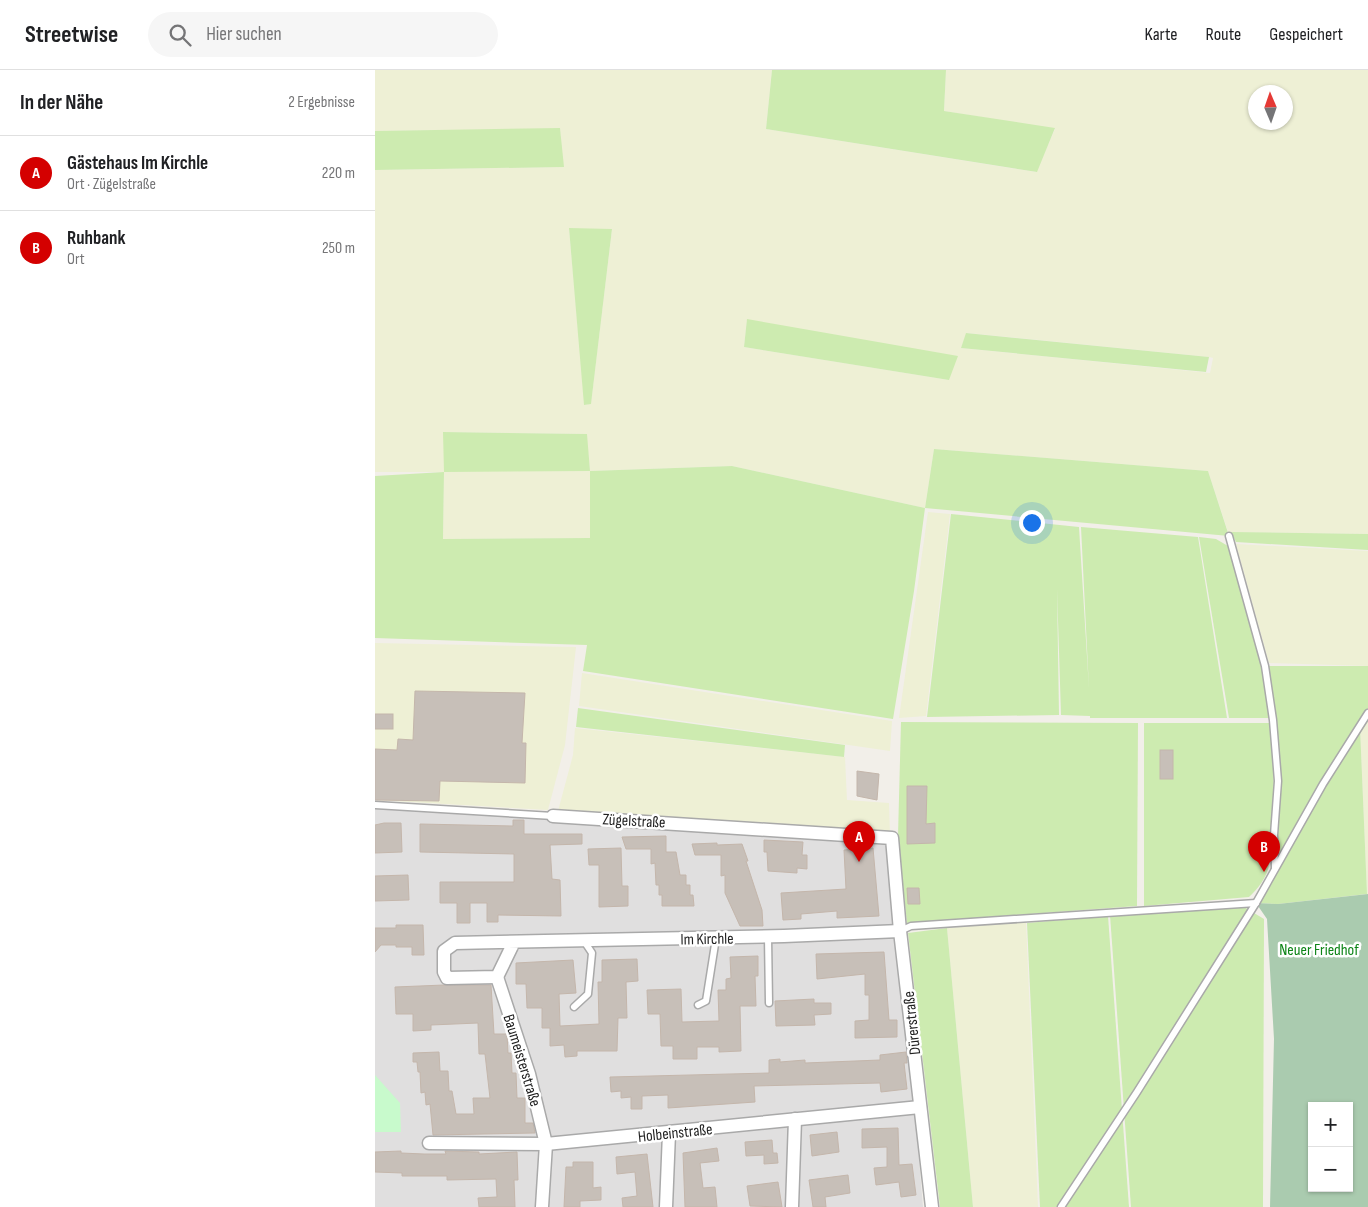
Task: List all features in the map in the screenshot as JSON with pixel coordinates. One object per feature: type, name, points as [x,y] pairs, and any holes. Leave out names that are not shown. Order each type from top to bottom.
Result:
[{"type":"street","name":"Zügelstraße","points":[[553,816],[892,838]]},
{"type":"street","name":"Dürerstraße","points":[[892,838],[900,931],[932,1207]]},
{"type":"street","name":"Im Kirchle","points":[[497,977],[447,978],[444,972],[444,951],[455,943],[768,937],[900,931]]},
{"type":"street","points":[[497,977],[514,942]]},
{"type":"street","name":"Baumeisterstraße","points":[[497,977],[529,1074],[546,1144],[543,1207]]},
{"type":"street","name":"Holbeinstraße","points":[[429,1143],[546,1144],[920,1107]]},
{"type":"street","points":[[793,1207],[795,1119]]},
{"type":"street","points":[[666,1207],[669,1133]]},
{"type":"lane","points":[[1229,536],[1265,666],[1273,720],[1278,781],[1274,835],[1275,869]]},
{"type":"lane","points":[[1061,1207],[1137,1092],[1256,903],[1323,784],[1368,713]]},
{"type":"lane","name":"Zügelstraße","points":[[375,805],[553,816]]},
{"type":"lane","points":[[900,931],[911,926],[1256,903]]},
{"type":"lane","points":[[768,937],[769,1002]]},
{"type":"lane","points":[[698,1005],[706,1001],[716,938]]},
{"type":"lane","points":[[574,1007],[587,994],[593,953],[584,941]]},
{"type":"shaded area","points":[[375,806],[892,838],[923,1207],[375,1207]]},
{"type":"green space","points":[[375,70],[772,70],[766,129],[1036,172],[1055,129],[944,111],[946,70],[1368,70],[1368,534],[1228,532],[1208,471],[934,449],[925,508],[732,466],[590,471],[591,538],[443,539],[444,472],[375,472],[375,170],[563,167],[560,129],[375,131]],"holes":[[[569,229],[612,229],[591,403],[585,405]],[[747,320],[949,380],[744,347]],[[967,333],[1213,358],[1210,373],[961,348]],[[444,432],[586,434],[590,471]]]},
{"type":"green space","points":[[772,70],[946,70],[944,111],[1055,128],[1037,172],[766,129]]},
{"type":"green space","points":[[560,128],[564,167],[375,170],[375,131]]},
{"type":"green space","points":[[569,228],[612,229],[591,404],[584,405]]},
{"type":"green space","points":[[747,319],[958,356],[949,380],[744,347]]},
{"type":"green space","points":[[966,333],[1209,357],[1206,372],[961,348]]},
{"type":"green space","points":[[443,432],[587,434],[590,471],[444,472]]},
{"type":"green space","points":[[934,449],[1208,471],[1229,536],[925,508]]},
{"type":"green space","points":[[732,466],[925,508],[914,591],[893,719],[583,671],[587,645],[375,638],[375,476],[444,472],[443,539],[590,538],[590,471]]},
{"type":"green space","points":[[928,512],[950,514],[926,716],[899,718]]},
{"type":"green space","points":[[951,514],[1079,527],[1089,689],[1081,527],[1198,537],[1227,718],[1090,718],[1090,716],[1061,715],[1057,589],[1059,715],[927,717]]},
{"type":"green space","points":[[1231,532],[1368,534],[1368,550],[1236,542]]},
{"type":"green space","points":[[1199,537],[1216,539],[1228,546],[1261,666],[1271,718],[1229,718]]},
{"type":"green space","points":[[1236,544],[1368,551],[1368,666],[1269,663]]},
{"type":"green space","points":[[375,643],[576,647],[565,745],[548,810],[375,800]]},
{"type":"green space","points":[[1265,666],[1368,666],[1368,713],[1360,727],[1367,894],[1278,904],[1256,903],[1276,869],[1278,781]]},
{"type":"green space","points":[[582,673],[892,721],[890,751],[579,706]]},
{"type":"green space","points":[[578,708],[845,745],[844,757],[576,727]]},
{"type":"green space","points":[[1368,713],[1368,894],[1367,894],[1360,726]]},
{"type":"green space","points":[[901,722],[1138,723],[1137,906],[907,923],[898,836]]},
{"type":"green space","points":[[1144,723],[1270,723],[1274,794],[1272,848],[1266,874],[1259,887],[1249,897],[1144,906]]},
{"type":"green space","points":[[575,728],[845,757],[847,800],[889,803],[890,836],[558,811],[573,755]]},
{"type":"green space","name":"Neuer Friedhof","points":[[1368,894],[1368,1207],[1270,1207],[1274,1039],[1267,919],[1256,903],[1278,904]]},
{"type":"green space","points":[[1244,907],[1264,919],[1263,1207],[1131,1207],[1110,915]]},
{"type":"green space","points":[[1108,916],[1129,1207],[1040,1207],[1027,923]]},
{"type":"green space","points":[[1026,922],[1038,1207],[973,1207],[947,928]]},
{"type":"green space","points":[[947,928],[973,1207],[940,1207],[908,933]]},
{"type":"green space","points":[[375,1075],[400,1103],[401,1132],[375,1132]]},
{"type":"building","points":[[415,691],[525,693],[522,743],[526,743],[525,783],[440,781],[439,801],[375,800],[375,749],[397,750],[398,739],[413,740]]},
{"type":"building","points":[[375,714],[393,714],[393,729],[375,729]]},
{"type":"building","points":[[1160,750],[1173,750],[1173,779],[1160,779]]},
{"type":"building","points":[[857,771],[879,774],[877,800],[857,796]]},
{"type":"building","points":[[907,786],[927,786],[926,824],[935,823],[935,843],[907,844]]},
{"type":"building","points":[[513,820],[524,820],[524,834],[582,834],[582,844],[550,845],[552,879],[560,880],[561,916],[498,915],[498,922],[487,922],[487,903],[470,903],[470,923],[457,923],[457,903],[440,903],[440,882],[514,882],[514,854],[420,852],[420,824],[513,826]]},
{"type":"building","points":[[401,823],[402,852],[375,853],[375,825]]},
{"type":"building","points":[[666,836],[666,852],[676,852],[680,875],[686,875],[686,885],[690,885],[690,895],[693,895],[694,906],[662,906],[662,895],[659,895],[659,885],[656,885],[655,863],[651,864],[651,849],[626,849],[622,837]]},
{"type":"building","points":[[764,840],[803,842],[802,855],[807,855],[807,869],[797,868],[797,873],[768,871],[767,852],[764,852]]},
{"type":"building","points":[[717,843],[717,845],[742,844],[762,910],[763,926],[740,926],[725,893],[725,875],[721,876],[721,855],[695,855],[692,844]]},
{"type":"building","points":[[621,848],[622,886],[628,886],[628,906],[599,907],[599,865],[589,865],[588,849]]},
{"type":"building","points":[[873,848],[879,916],[837,918],[837,911],[801,914],[801,919],[783,920],[781,893],[846,889],[844,850]]},
{"type":"building","points":[[408,875],[409,900],[375,901],[375,876]]},
{"type":"building","points":[[907,888],[919,888],[920,904],[908,904]]},
{"type":"building","points":[[396,925],[423,925],[424,955],[412,955],[412,947],[396,947],[396,945],[381,945],[375,952],[375,928],[396,928]]},
{"type":"building","points":[[884,952],[889,1020],[897,1020],[897,1037],[855,1038],[855,1021],[869,1020],[869,995],[865,995],[865,974],[817,979],[816,954]]},
{"type":"building","points":[[758,956],[758,976],[755,976],[756,1006],[740,1006],[741,1051],[719,1052],[719,1047],[697,1047],[697,1059],[673,1059],[673,1046],[661,1046],[660,1014],[648,1014],[647,990],[681,989],[682,1022],[719,1021],[718,990],[726,990],[726,979],[731,978],[730,957]]},
{"type":"building","points":[[637,959],[638,981],[626,982],[627,1018],[618,1018],[617,1051],[577,1051],[577,1056],[565,1057],[564,1045],[550,1046],[550,1028],[542,1028],[542,1008],[527,1008],[526,984],[516,984],[516,963],[573,960],[576,993],[559,994],[560,1026],[599,1024],[598,982],[602,982],[602,960]]},
{"type":"building","points":[[491,985],[494,1034],[507,1034],[508,1053],[511,1053],[512,1073],[516,1073],[517,1098],[525,1098],[525,1123],[533,1123],[535,1133],[433,1135],[430,1104],[426,1105],[425,1092],[421,1093],[420,1072],[418,1072],[417,1062],[413,1062],[413,1053],[439,1052],[440,1071],[448,1071],[449,1091],[452,1091],[456,1114],[474,1114],[473,1098],[490,1098],[485,1054],[479,1054],[478,1023],[431,1025],[431,1030],[413,1031],[413,1014],[396,1014],[395,987]]},
{"type":"building","points":[[814,999],[814,1003],[831,1003],[831,1014],[814,1015],[815,1025],[776,1026],[775,1001]]},
{"type":"building","points":[[906,1052],[907,1063],[904,1063],[907,1089],[881,1092],[880,1083],[754,1086],[755,1102],[668,1108],[668,1095],[642,1096],[642,1109],[631,1109],[631,1097],[621,1098],[621,1091],[611,1092],[610,1077],[769,1073],[769,1060],[780,1059],[780,1062],[805,1060],[805,1063],[880,1060],[880,1055]]},
{"type":"building","points":[[898,1128],[899,1165],[912,1164],[916,1195],[901,1197],[899,1182],[876,1185],[874,1168],[887,1167],[887,1147],[862,1148],[862,1129]]},
{"type":"building","points":[[837,1132],[839,1152],[812,1156],[810,1135]]},
{"type":"building","points":[[772,1140],[773,1153],[777,1153],[778,1163],[764,1164],[764,1155],[746,1156],[745,1142]]},
{"type":"building","points":[[717,1148],[719,1161],[700,1163],[703,1188],[715,1187],[717,1207],[685,1207],[683,1153]]},
{"type":"building","points":[[401,1151],[401,1153],[424,1154],[446,1154],[445,1151],[479,1152],[479,1154],[517,1152],[518,1180],[514,1180],[515,1207],[479,1207],[478,1198],[497,1197],[496,1179],[447,1180],[447,1176],[402,1176],[402,1173],[375,1172],[375,1152]]},
{"type":"building","points":[[647,1154],[653,1207],[623,1207],[622,1198],[637,1196],[635,1172],[617,1174],[616,1157]]},
{"type":"building","points":[[573,1162],[593,1162],[593,1188],[601,1187],[601,1200],[580,1201],[580,1207],[564,1207],[566,1167],[573,1167]]},
{"type":"building","points":[[848,1175],[850,1193],[825,1197],[826,1207],[813,1207],[809,1180]]},
{"type":"building","points":[[778,1182],[782,1207],[750,1206],[747,1186]]},
{"type":"place","name":"Gästehaus Im Kirchle","points":[[859,862]]},
{"type":"place","name":"Ruhbank","points":[[1264,872]]}]
